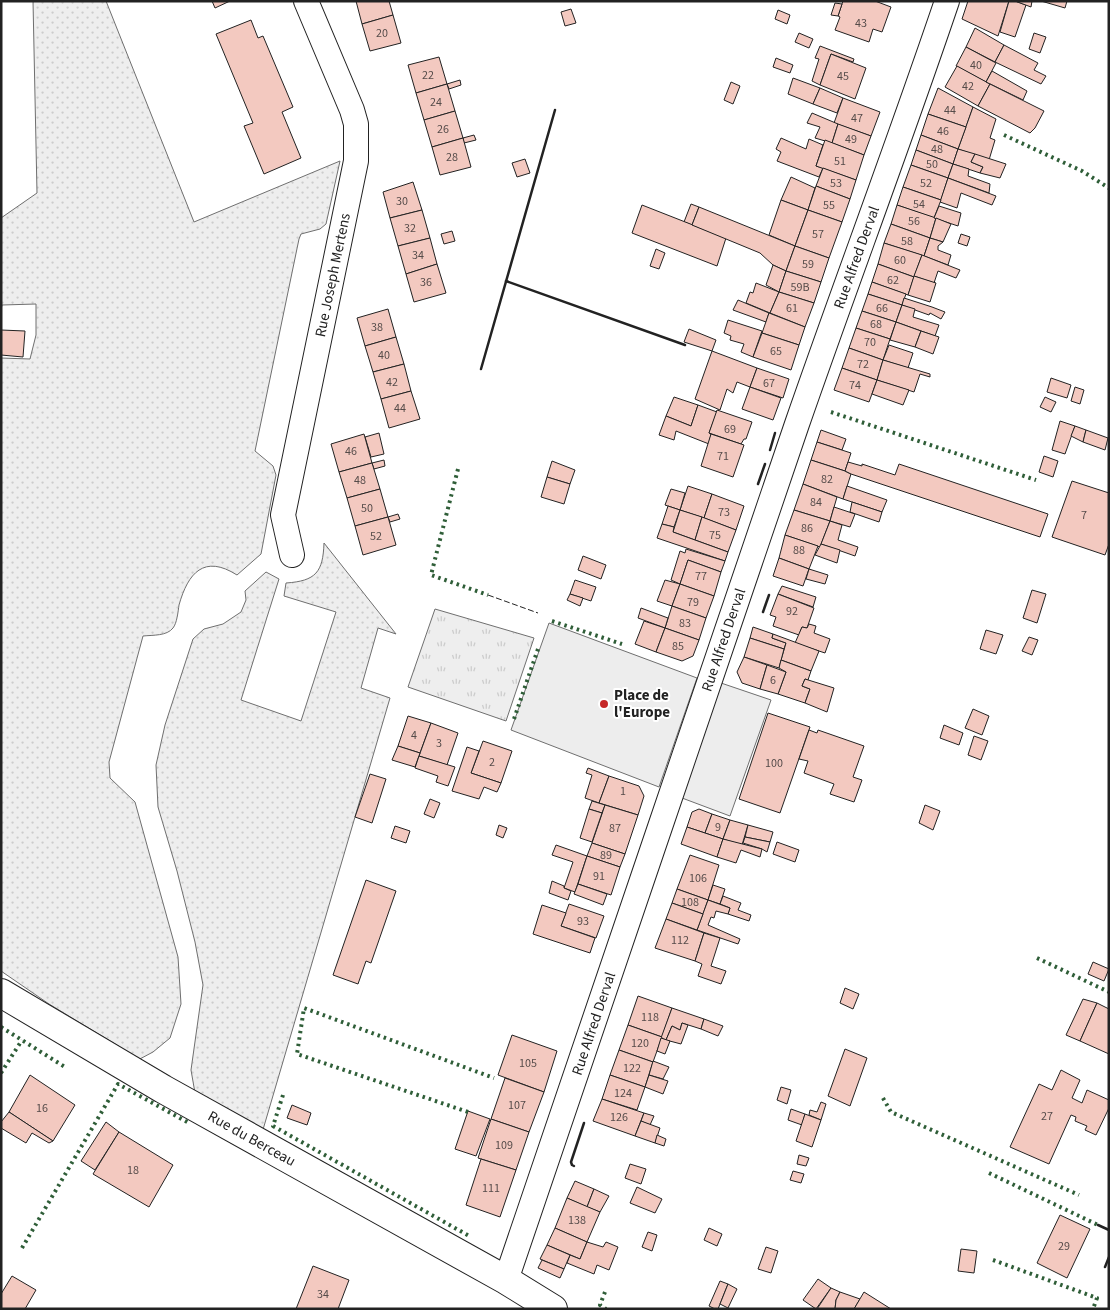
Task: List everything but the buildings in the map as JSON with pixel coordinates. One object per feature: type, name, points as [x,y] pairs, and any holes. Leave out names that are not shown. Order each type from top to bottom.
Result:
[{"type":"street","name":"Rue Joseph Mertens","points":[[292,555],[283,516],[356,162],[356,124],[352,110],[306,1]]},
{"type":"street","name":"Rue Alfred Derval","points":[[506,1280],[688,740],[947,1]]},
{"type":"street","name":"Rue du Berceau","points":[[1,993],[172,1093],[506,1280],[553,1309]]},
{"type":"green space","points":[[33,1],[106,1],[194,222],[340,161],[326,224],[320,229],[301,234],[299,239],[255,451],[273,466],[276,475],[261,554],[237,575],[215,566],[199,570],[187,584],[173,628],[164,634],[143,636],[109,762],[110,778],[135,802],[178,957],[181,1004],[170,1038],[153,1052],[136,1061],[121,1055],[120,1047],[49,1004],[1,971],[1,358],[30,359],[36,335],[36,304],[2,305],[1,310],[1,218],[37,193]]},
{"type":"green space","points":[[324,543],[396,634],[378,628],[361,688],[390,698],[262,1133],[195,1093],[191,1070],[203,985],[195,942],[158,807],[156,765],[165,725],[193,639],[204,629],[223,624],[241,612],[246,600],[245,591],[266,572],[279,579],[241,700],[301,721],[336,612],[284,596],[286,583],[304,580],[316,573],[322,561]]},
{"type":"green space","points":[[435,609],[534,638],[506,721],[408,687]]},
{"type":"shaded area","name":"Place de l'Europe","points":[[549,623],[697,678],[659,787],[511,730]]},
{"type":"shaded area","points":[[721,683],[771,700],[730,816],[682,798]]},
{"type":"hedge","points":[[1004,135],[1082,171],[1109,188]]},
{"type":"hedge","points":[[831,412],[1036,480]]},
{"type":"hedge","points":[[458,469],[431,575],[488,595]]},
{"type":"hedge","points":[[552,621],[622,644]]},
{"type":"hedge","points":[[514,719],[539,646]]},
{"type":"hedge","points":[[1037,958],[1109,992]]},
{"type":"hedge","points":[[468,1112],[297,1054],[304,1008],[494,1078]]},
{"type":"hedge","points":[[1,1027],[65,1067]]},
{"type":"hedge","points":[[1,1073],[22,1040]]},
{"type":"hedge","points":[[22,1248],[118,1084],[189,1123]]},
{"type":"hedge","points":[[283,1095],[273,1126],[471,1237]]},
{"type":"hedge","points":[[883,1098],[891,1112],[1079,1195]]},
{"type":"hedge","points":[[989,1173],[1098,1225]]},
{"type":"hedge","points":[[993,1260],[1097,1298],[1093,1309]]},
{"type":"hedge","points":[[605,1292],[600,1305],[606,1309]]},
{"type":"fence","points":[[488,595],[538,613]]},
{"type":"wall","points":[[481,369],[555,110]]},
{"type":"wall","points":[[506,281],[685,345]]},
{"type":"wall","points":[[770,450],[775,433]]},
{"type":"wall","points":[[758,484],[765,464]]},
{"type":"wall","points":[[763,612],[769,595]]},
{"type":"wall","points":[[574,1166],[571,1162],[584,1123]]},
{"type":"wall","points":[[1098,1225],[1109,1230]]},
{"type":"wall","points":[[1105,1267],[1109,1257]]},
{"type":"place","name":"Place de l'Europe","points":[[604,704]]}]
